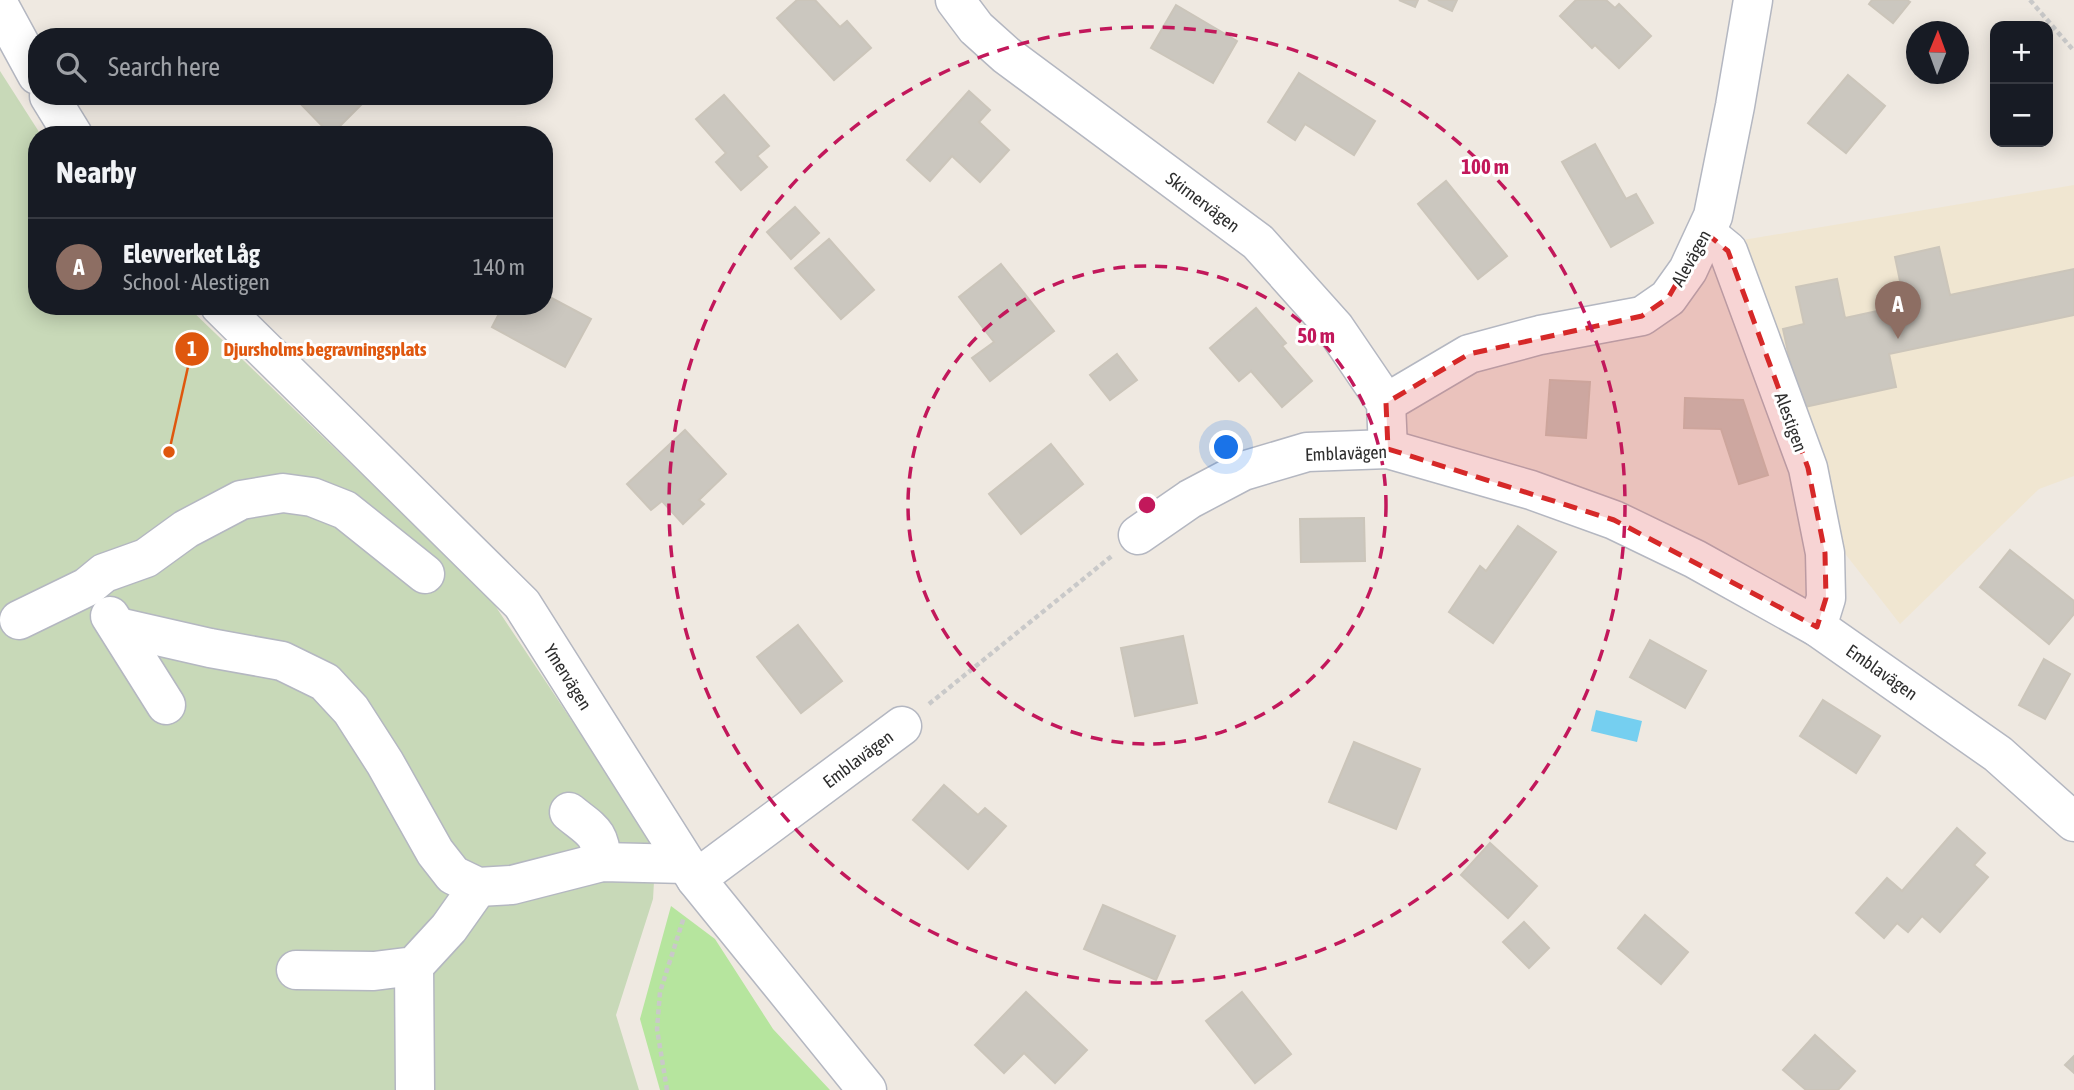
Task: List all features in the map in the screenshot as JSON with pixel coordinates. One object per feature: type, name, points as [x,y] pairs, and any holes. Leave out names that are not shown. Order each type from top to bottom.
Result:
[{"type":"street","name":"Skirnervägen","points":[[956,0],[976,28],[1006,55],[1258,242],[1335,328],[1385,403],[1388,449]]},
{"type":"street","name":"Alevägen","points":[[1385,403],[1469,354],[1540,335],[1642,316],[1668,298],[1688,270],[1713,216],[1753,0]]},
{"type":"street","points":[[0,7],[28,58]]},
{"type":"street","points":[[55,105],[68,126]]},
{"type":"street","name":"Alestigen","points":[[1706,233],[1728,251],[1808,468],[1825,553],[1826,598],[1817,627]]},
{"type":"street","name":"Ymervägen","points":[[229,315],[522,604],[691,872],[867,1090]]},
{"type":"street","name":"Emblavägen","points":[[1138,535],[1191,499],[1243,471],[1307,452],[1388,449],[1531,490],[1614,520],[1695,559],[1817,627],[1998,754],[2074,822]]},
{"type":"street","points":[[19,620],[87,587],[104,573],[146,558],[186,530],[241,500],[283,493],[312,497],[345,510],[425,574]]},
{"type":"street","points":[[87,587],[118,627],[166,705]]},
{"type":"street","points":[[118,627],[282,661],[325,682],[358,720],[435,852],[453,875],[478,887],[512,885],[602,862],[691,872]]},
{"type":"street","name":"Emblavägen","points":[[691,872],[902,726]]},
{"type":"street","points":[[569,812],[596,834],[601,844],[602,862]]},
{"type":"street","points":[[296,970],[374,971],[414,965],[449,928],[478,887]]},
{"type":"street","points":[[414,965],[415,1090]]},
{"type":"path","points":[[2031,0],[2074,51]]},
{"type":"path","name":"Emblavägen","points":[[902,726],[1138,535]]},
{"type":"path","points":[[667,1090],[657,1029],[660,992],[691,872]]},
{"type":"highlighted area","points":[[1706,233],[1728,251],[1808,468],[1825,553],[1826,598],[1817,627],[1614,520],[1388,449],[1386,403],[1469,354],[1642,316],[1668,298]]},
{"type":"shaded area","points":[[2074,185],[2074,476],[2039,489],[1900,624],[1836,542],[1731,242]]},
{"type":"green space","points":[[0,71],[35,126],[28,126],[28,315],[196,315],[490,598],[656,847],[653,899],[616,1015],[639,1090],[0,1090]]},
{"type":"green space","points":[[671,906],[715,939],[773,1029],[830,1090],[660,1090],[640,1019]]},
{"type":"water","points":[[1596,710],[1642,721],[1637,742],[1591,731]]},
{"type":"building","points":[[797,0],[815,0],[840,27],[847,21],[871,48],[834,80],[777,18]]},
{"type":"building","points":[[1399,0],[1418,0],[1415,7]]},
{"type":"building","points":[[1428,0],[1457,0],[1452,11]]},
{"type":"building","points":[[1576,0],[1606,0],[1615,8],[1619,4],[1651,36],[1619,68],[1595,45],[1592,48],[1560,16]]},
{"type":"building","points":[[1872,0],[1910,2],[1893,23],[1869,4]]},
{"type":"building","points":[[1176,5],[1237,41],[1213,83],[1151,48]]},
{"type":"building","points":[[1299,73],[1375,121],[1354,155],[1305,124],[1295,140],[1268,122]]},
{"type":"building","points":[[1848,75],[1885,106],[1846,153],[1808,123]]},
{"type":"building","points":[[969,91],[990,110],[979,122],[1009,150],[980,182],[952,156],[930,181],[907,160]]},
{"type":"building","points":[[724,95],[769,146],[757,156],[767,167],[741,190],[716,162],[726,153],[696,119]]},
{"type":"building","points":[[302,105],[361,105],[340,126],[322,126]]},
{"type":"building","points":[[1595,144],[1626,199],[1636,194],[1653,223],[1611,247],[1562,162]]},
{"type":"building","points":[[1446,181],[1507,256],[1478,279],[1418,204]]},
{"type":"building","points":[[795,207],[819,233],[791,259],[767,232]]},
{"type":"building","points":[[829,239],[874,290],[841,319],[795,268]]},
{"type":"building","points":[[1939,247],[1950,295],[2074,269],[2074,315],[1889,354],[1896,387],[1800,408],[1783,329],[1804,324],[1796,287],[1837,279],[1845,318],[1905,305],[1895,257]]},
{"type":"building","points":[[1001,264],[1054,331],[990,381],[972,358],[994,342],[959,297]]},
{"type":"building","points":[[553,299],[591,319],[565,367],[492,327],[498,315],[553,315]]},
{"type":"building","points":[[1256,308],[1286,343],[1282,346],[1312,381],[1282,407],[1251,371],[1239,381],[1210,348]]},
{"type":"building","points":[[1117,354],[1137,380],[1110,400],[1090,375]]},
{"type":"building","points":[[1550,380],[1590,382],[1586,438],[1546,435]]},
{"type":"building","points":[[1685,398],[1743,400],[1768,475],[1739,484],[1721,429],[1684,428]]},
{"type":"building","points":[[685,430],[726,474],[699,500],[704,504],[683,524],[662,501],[651,510],[627,484]]},
{"type":"building","points":[[1051,444],[1083,484],[1021,534],[989,494]]},
{"type":"building","points":[[1364,518],[1365,561],[1301,562],[1300,519]]},
{"type":"building","points":[[1518,526],[1556,552],[1493,643],[1449,612],[1480,566],[1486,571]]},
{"type":"building","points":[[2010,550],[2074,601],[2074,614],[2049,644],[1980,587]]},
{"type":"building","points":[[798,625],[842,681],[801,713],[757,657]]},
{"type":"building","points":[[1183,636],[1197,703],[1135,716],[1121,648]]},
{"type":"building","points":[[1650,640],[1706,671],[1685,708],[1630,677]]},
{"type":"building","points":[[2044,659],[2070,674],[2045,719],[2019,705]]},
{"type":"building","points":[[1823,700],[1880,736],[1856,773],[1800,736]]},
{"type":"building","points":[[1354,742],[1420,769],[1396,829],[1329,802]]},
{"type":"building","points":[[944,785],[978,815],[985,808],[1006,826],[968,869],[913,820]]},
{"type":"building","points":[[1957,828],[1985,853],[1974,865],[1988,877],[1940,932],[1922,916],[1908,932],[1897,923],[1884,938],[1856,913],[1887,878],[1902,891]]},
{"type":"building","points":[[1490,843],[1537,886],[1508,918],[1461,875]]},
{"type":"building","points":[[1103,905],[1175,936],[1156,980],[1084,949]]},
{"type":"building","points":[[1645,915],[1688,952],[1661,984],[1618,948]]},
{"type":"building","points":[[1524,922],[1549,948],[1529,968],[1503,942]]},
{"type":"building","points":[[1026,992],[1087,1050],[1055,1083],[1024,1053],[1004,1073],[975,1045]]},
{"type":"building","points":[[1242,992],[1291,1054],[1255,1083],[1206,1021]]},
{"type":"building","points":[[1815,1035],[1855,1071],[1838,1090],[1806,1090],[1783,1070]]},
{"type":"building","points":[[2074,1056],[2074,1073],[2065,1065]]},
{"type":"place","name":"Elevverket Låg","points":[[1898,339]]},
{"type":"place","name":"Djursholms begravningsplats","points":[[169,452]]}]
